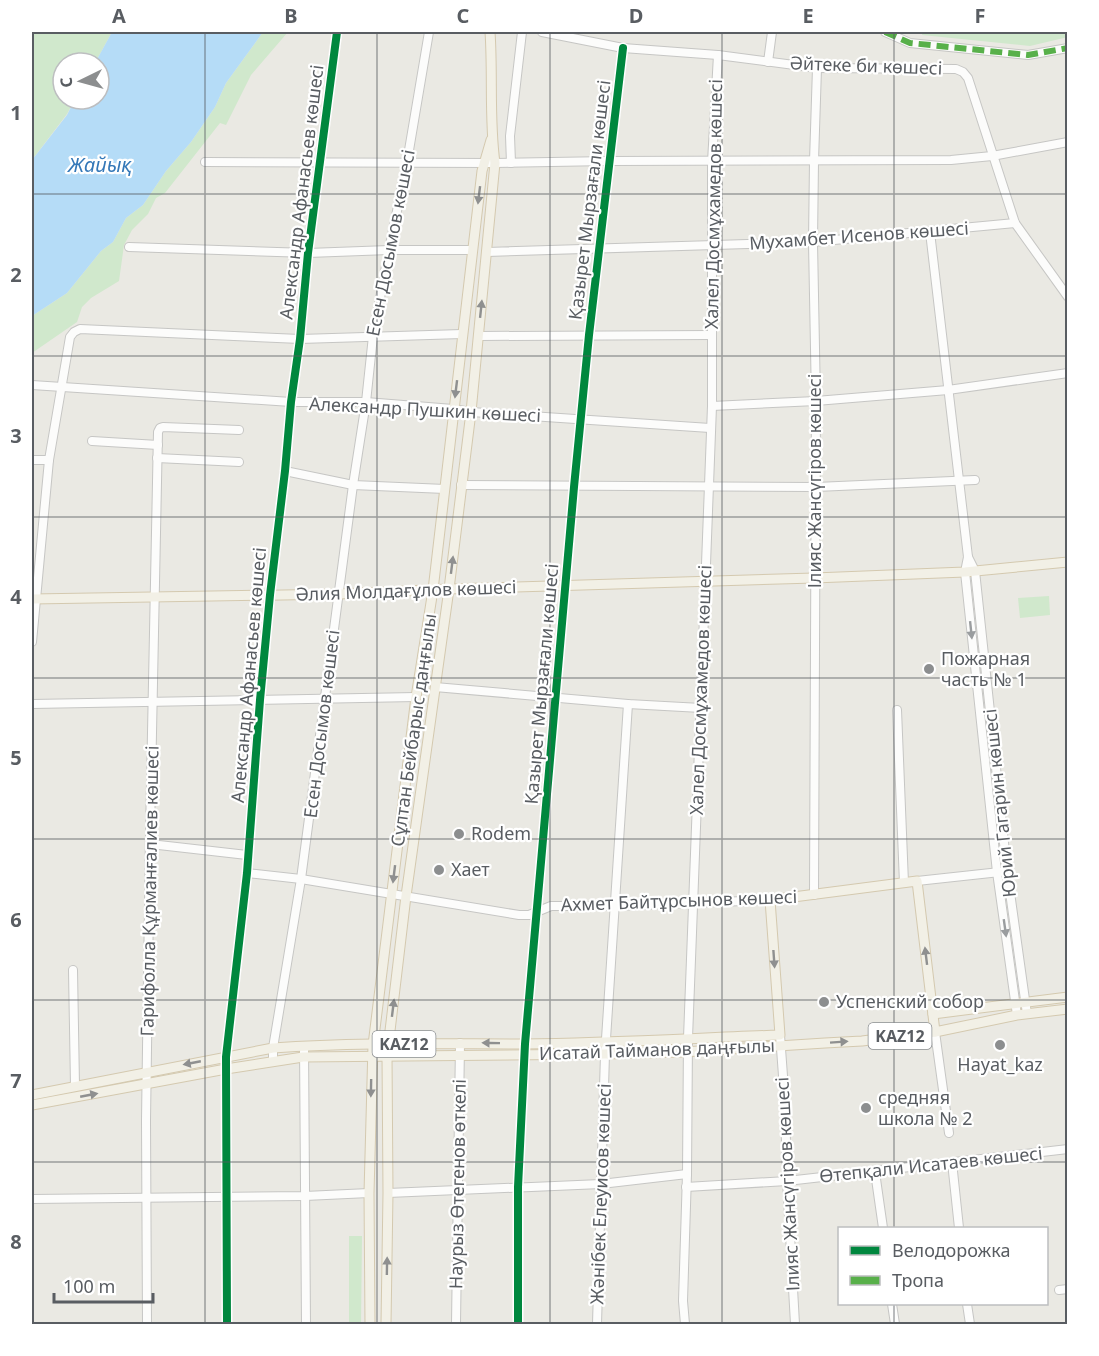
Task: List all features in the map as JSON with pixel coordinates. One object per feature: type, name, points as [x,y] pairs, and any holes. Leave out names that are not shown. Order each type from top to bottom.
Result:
[{"type":"main road","name":"Сұлтан Бейбарыс даңғылы","points":[[386,1324],[387,1056],[406,896],[449,589],[479,336],[495,163],[491,138],[490,32]]},
{"type":"main road","name":"Сұлтан Бейбарыс даңғылы","points":[[370,1324],[369,1193],[373,1045],[416,698],[433,590],[483,163],[491,138]]},
{"type":"main road","name":"Әлия Молдағұлов көшесі","points":[[34,599],[339,594],[704,582],[970,571],[1068,562]]},
{"type":"main road","points":[[404,794],[412,792],[420,796]]},
{"type":"main road","name":"Ахмет Байтұрсынов көшесі","points":[[770,900],[917,881]]},
{"type":"main road","name":"KAZ12","points":[[917,881],[934,1032]]},
{"type":"main road","name":"Ілияс Жансүгіров көшесі","points":[[770,900],[780,1035]]},
{"type":"main road","name":"KAZ12","points":[[933,1014],[1068,997]]},
{"type":"main road","name":"Исатай Тайманов даңғылы","points":[[32,1105],[303,1057],[605,1054],[862,1041],[934,1032],[1017,1015],[1068,1009]]},
{"type":"main road","name":"Исатай Тайманов даңғылы","points":[[32,1095],[273,1048],[606,1042],[780,1035]]},
{"type":"street","name":"Александр Афанасьев көшесі","points":[[227,1324],[226,1057],[247,873],[270,595],[308,253],[337,32]]},
{"type":"street","name":"Есен Досымов көшесі","points":[[273,1061],[273,1048],[302,879],[373,336],[407,162],[429,32]]},
{"type":"street","points":[[511,163],[510,136],[522,32]]},
{"type":"street","name":"Әйтеке би көшесі","points":[[542,32],[623,48],[817,68],[956,69],[968,78],[992,156]]},
{"type":"street","name":"Әйтеке би көшесі","points":[[768,62],[772,32]]},
{"type":"street","points":[[885,32],[910,43],[1028,55],[1068,48]]},
{"type":"street","name":"Қазырет Мырзағали көшесі","points":[[518,1324],[518,1187],[525,1044],[580,419],[623,48]]},
{"type":"street","name":"Халел Досмұхамедов көшесі","points":[[685,1324],[683,1301],[688,1038],[712,406],[712,162],[718,56]]},
{"type":"street","name":"Ілияс Жансүгіров көшесі","points":[[814,895],[816,401],[813,242],[817,68]]},
{"type":"street","points":[[205,162],[511,163],[951,160],[992,156],[1068,142]]},
{"type":"street","points":[[992,156],[1014,223],[1068,297]]},
{"type":"street","name":"Мухамбет Исенов көшесі","points":[[487,252],[813,242],[1014,223]]},
{"type":"street","name":"Юрий Гагарин көшесі","points":[[930,232],[958,480],[1027,1014]]},
{"type":"street","points":[[129,247],[308,253],[472,250]]},
{"type":"street","points":[[32,642],[34,599],[49,460],[70,337],[74,332],[80,329],[300,339],[462,334]]},
{"type":"street","points":[[479,336],[712,335]]},
{"type":"street","points":[[712,406],[816,401],[948,390],[1068,373]]},
{"type":"street","name":"Александр Пушкин көшесі","points":[[32,385],[291,402],[366,402],[471,412],[711,428]]},
{"type":"street","points":[[92,441],[158,445],[158,432],[163,427],[239,430]]},
{"type":"street","name":"Гарифолла Құрманғалиев көшесі","points":[[147,1324],[146,1084],[158,445]]},
{"type":"street","points":[[158,458],[239,462]]},
{"type":"street","points":[[32,460],[49,460]]},
{"type":"street","points":[[285,471],[353,485],[445,489]]},
{"type":"street","points":[[461,485],[816,487],[975,480]]},
{"type":"street","name":"Юрий Гагарин көшесі","points":[[970,571],[997,872],[1017,1015]]},
{"type":"street","points":[[435,687],[700,708]]},
{"type":"street","points":[[32,704],[416,698]]},
{"type":"street","name":"Жәнібек Елеуисов көшесі","points":[[597,1324],[605,1054],[628,704]]},
{"type":"street","points":[[897,710],[904,883]]},
{"type":"street","points":[[150,844],[248,855]]},
{"type":"street","name":"Ахмет Байтұрсынов көшесі","points":[[917,881],[1007,871]]},
{"type":"street","name":"Ахмет Байтұрсынов көшесі","points":[[247,873],[302,879],[519,915],[529,915],[551,906],[693,904],[770,900]]},
{"type":"street","points":[[73,970],[75,1086]]},
{"type":"street","points":[[934,1032],[949,1133]]},
{"type":"street","name":"Ілияс Жансүгіров көшесі","points":[[780,1035],[795,1324]]},
{"type":"street","name":"Наурыз Өтегенов өткелі","points":[[456,1324],[460,1043]]},
{"type":"street","points":[[304,1046],[306,1324]]},
{"type":"street","name":"Өтепқали Исатаев көшесі","points":[[686,1187],[875,1172],[1068,1149]]},
{"type":"street","points":[[952,1162],[959,1227]]},
{"type":"street","points":[[875,1172],[882,1227]]},
{"type":"street","points":[[388,1193],[601,1184],[687,1174]]},
{"type":"street","points":[[32,1199],[305,1196],[369,1193]]},
{"type":"street","points":[[892,1305],[895,1324]]},
{"type":"street","points":[[967,1305],[970,1324]]},
{"type":"green space","points":[[32,32],[112,32],[102,51],[51,51],[51,111],[69,111],[32,160]]},
{"type":"green space","points":[[263,32],[288,32],[251,75],[226,125],[220,123],[165,193],[156,198],[148,214],[132,230],[124,245],[119,281],[91,298],[82,307],[77,322],[32,353],[32,316],[67,293],[101,251],[113,242],[126,218],[143,205],[166,171],[191,142],[215,107],[226,83]]},
{"type":"green space","points":[[923,32],[1067,32],[1068,37],[1030,46],[922,35]]},
{"type":"green space","points":[[1049,596],[1050,615],[1020,618],[1018,598]]},
{"type":"green space","points":[[349,1236],[362,1236],[361,1324],[349,1324]]},
{"type":"water","name":"Жайық","points":[[112,32],[263,32],[226,83],[215,107],[191,142],[166,171],[143,205],[126,218],[113,242],[101,251],[67,293],[32,316],[32,160],[69,111],[111,111],[111,51],[102,51]]},
{"type":"marked path","points":[[885,32],[910,43],[1028,55],[1068,48]]},
{"type":"cycle path","points":[[227,1324],[226,1057],[247,873],[270,595],[308,253],[337,32]]},
{"type":"cycle path","points":[[518,1324],[518,1187],[525,1044],[574,487],[589,335],[623,48]]},
{"type":"place","name":"Пожарная часть № 1","points":[[929,669]]},
{"type":"place","name":"Rodem","points":[[459,834]]},
{"type":"place","name":"Хает","points":[[439,870]]},
{"type":"place","name":"Успенский собор","points":[[824,1002]]},
{"type":"place","name":"Hayat_kaz","points":[[1000,1045]]},
{"type":"place","name":"cредняя школа № 2","points":[[866,1108]]}]
